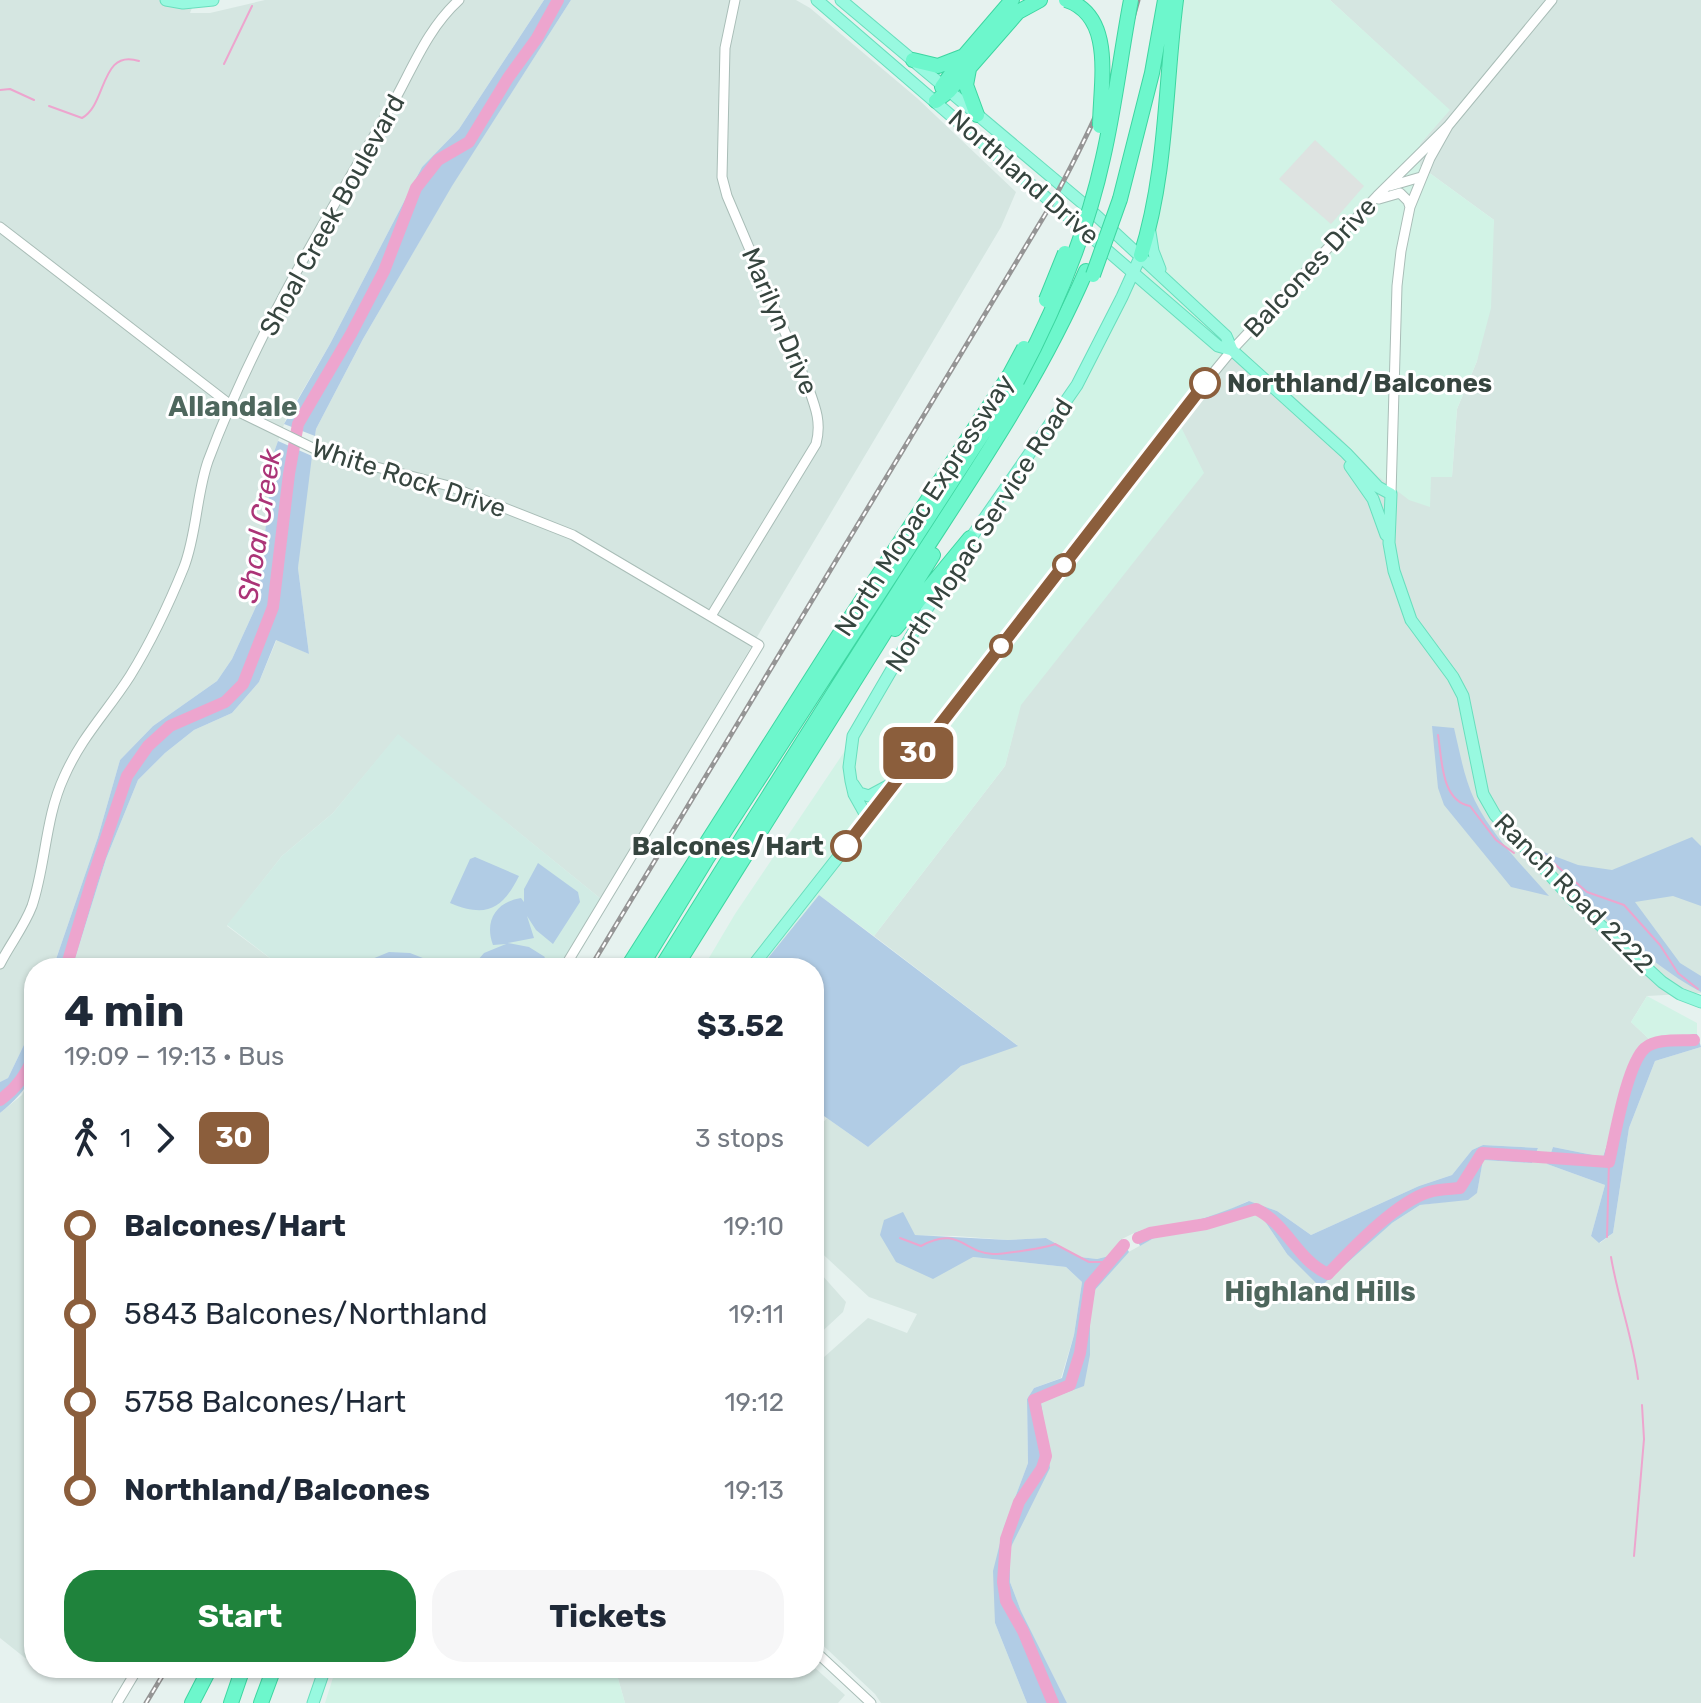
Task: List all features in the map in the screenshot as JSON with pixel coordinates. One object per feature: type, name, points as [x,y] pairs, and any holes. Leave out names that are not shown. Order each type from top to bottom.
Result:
[{"type":"highway","points":[[936,101],[1012,0]]},
{"type":"highway","points":[[913,60],[938,66],[967,62],[1018,12],[1040,0]]},
{"type":"highway","points":[[1066,0],[1083,8],[1091,16],[1101,39],[1100,126]]},
{"type":"highway","name":"North Mopac Expressway","points":[[633,958],[774,737],[1013,378],[1068,245],[1087,185],[1123,0]]},
{"type":"highway","points":[[646,958],[1013,378],[1059,295],[1087,220],[1104,156],[1131,0]]},
{"type":"highway","points":[[1116,197],[1156,0]]},
{"type":"highway","name":"North Mopac Expressway","points":[[681,958],[1023,414],[1063,340],[1090,273],[1145,102],[1165,0]]},
{"type":"highway","points":[[1141,255],[1160,164],[1176,0]]},
{"type":"highway","points":[[967,62],[966,85],[977,115]]},
{"type":"highway","points":[[667,958],[1014,413],[1090,273]]},
{"type":"highway","points":[[869,660],[970,538]]},
{"type":"highway","points":[[774,737],[843,651]]},
{"type":"highway","points":[[788,787],[791,767],[846,673]]},
{"type":"highway","points":[[192,1703],[205,1678]]},
{"type":"highway","points":[[231,1703],[240,1678]]},
{"type":"highway","points":[[240,1703],[249,1678]]},
{"type":"highway","points":[[253,1703],[261,1678]]},
{"type":"highway","points":[[261,1703],[270,1678]]},
{"type":"main road","points":[[166,0],[183,3],[213,0]]},
{"type":"main road","name":"Northland Drive","points":[[817,0],[1218,346],[1232,350]]},
{"type":"main road","name":"Northland Drive","points":[[841,0],[1141,255],[1226,336],[1232,350],[1337,445],[1378,487],[1391,494]]},
{"type":"main road","points":[[1149,227],[1153,251],[1164,277]]},
{"type":"main road","name":"North Mopac Service Road","points":[[868,819],[854,794],[851,781],[850,751],[858,724],[970,538],[1077,385],[1141,255]]},
{"type":"main road","points":[[1122,297],[1138,289],[1153,290]]},
{"type":"main road","points":[[1337,445],[1373,499],[1389,543]]},
{"type":"main road","name":"Ranch Road 2222","points":[[1391,494],[1389,543],[1394,571],[1411,620],[1453,677],[1463,696],[1483,794],[1495,815],[1572,899],[1662,982],[1680,994],[1701,1002]]},
{"type":"main road","points":[[851,781],[859,793],[869,796],[895,782]]},
{"type":"main road","name":"Balcones Drive","points":[[759,958],[868,819]]},
{"type":"main road","points":[[313,1703],[322,1678]]},
{"type":"street","name":"Shoal Creek Boulevard","points":[[0,964],[23,926],[32,904],[52,811],[62,780],[95,721],[131,674],[185,565],[196,524],[203,478],[231,408],[280,302],[307,249],[401,90],[424,42],[443,15],[459,0]]},
{"type":"street","name":"Marilyn Drive","points":[[711,616],[816,444],[820,430],[819,415],[804,376],[727,196],[722,177],[725,48],[735,0]]},
{"type":"street","points":[[1384,189],[1448,126],[1552,0]]},
{"type":"street","points":[[1391,494],[1397,286],[1401,251],[1410,207],[1421,177],[1448,126]]},
{"type":"street","name":"Balcones Drive","points":[[868,819],[1163,434],[1232,350],[1384,189],[1421,177]]},
{"type":"street","points":[[1369,204],[1385,195],[1400,193],[1410,207]]},
{"type":"street","name":"White Rock Drive","points":[[0,227],[231,408],[308,446],[346,460],[449,486],[573,535],[759,645],[570,958]]},
{"type":"street","points":[[824,1660],[865,1701]]},
{"type":"street","points":[[117,1703],[132,1678]]},
{"type":"shaded area","points":[[0,0],[195,0],[190,13],[210,13],[265,0],[544,0],[459,129],[422,167],[330,344],[286,419],[273,455],[258,602],[232,659],[217,681],[153,726],[120,760],[98,837],[56,958],[24,958],[24,1045],[8,1078],[0,1082]]},
{"type":"shaded area","points":[[544,0],[571,0],[452,186],[363,339],[315,436],[284,424],[330,344],[422,167],[459,129]]},
{"type":"shaded area","points":[[571,0],[796,0],[810,8],[917,98],[1016,192],[1001,227],[601,899],[398,735],[333,813],[282,856],[227,926],[270,958],[75,958],[106,859],[138,780],[194,730],[232,713],[259,682],[277,639],[309,654],[298,568],[302,516],[316,429],[363,339],[452,185]]},
{"type":"shaded area","points":[[1183,0],[1330,0],[1450,110],[1420,144],[1420,166],[1494,220],[1491,308],[1477,361],[1457,409],[1452,477],[1431,477],[1430,507],[1409,500],[1379,477],[1340,437],[1235,344],[1174,413],[1204,473],[1021,705],[1005,766],[874,936],[819,895],[768,958],[709,958],[735,914],[865,721],[955,570],[1045,440],[1133,285],[1171,127]]},
{"type":"shaded area","points":[[1330,0],[1701,0],[1701,993],[1647,996],[1631,1022],[1649,1039],[1637,1050],[1630,1064],[1603,1157],[1553,1147],[1547,1164],[1605,1185],[1591,1236],[1600,1243],[1613,1233],[1629,1128],[1655,1061],[1701,1047],[1701,1703],[1067,1703],[1021,1611],[1010,1582],[1010,1549],[1021,1525],[1044,1432],[1041,1402],[1090,1355],[1090,1318],[1095,1290],[1125,1254],[1161,1234],[1191,1232],[1255,1214],[1264,1220],[1287,1254],[1392,1223],[1420,1205],[1468,1199],[1477,1192],[1483,1160],[1532,1163],[1538,1148],[1483,1145],[1472,1150],[1452,1175],[1419,1186],[1311,1235],[1277,1211],[1248,1201],[1223,1213],[1180,1224],[1147,1228],[1122,1239],[1109,1256],[1097,1259],[1080,1257],[1046,1238],[1008,1240],[880,1235],[973,1257],[1066,1267],[1082,1282],[1074,1335],[1061,1378],[1034,1388],[1027,1399],[1028,1463],[1004,1527],[995,1623],[1027,1703],[881,1703],[824,1646],[824,1357],[868,1318],[907,1333],[917,1314],[869,1297],[824,1255],[824,1121],[827,1118],[868,1147],[961,1066],[1017,1045],[874,936],[1005,766],[1020,706],[1174,413],[1235,344],[1340,437],[1379,477],[1452,476],[1457,409],[1477,361],[1494,220],[1420,166],[1420,144],[1449,110]]},
{"type":"shaded area","points":[[1315,140],[1364,186],[1331,224],[1279,179]]},
{"type":"shaded area","points":[[278,441],[312,456],[298,568],[309,654],[276,640],[259,682],[232,713],[194,730],[138,780],[106,859],[75,958],[56,958],[98,837],[120,760],[153,726],[217,681],[232,659],[258,602],[273,455]]},
{"type":"shaded area","points":[[1432,726],[1454,728],[1468,783],[1482,814],[1509,851],[1549,896],[1511,887],[1444,805],[1438,788]]},
{"type":"shaded area","points":[[398,734],[601,899],[566,958],[270,958],[227,925],[282,856],[333,813]]},
{"type":"shaded area","points":[[1692,837],[1701,846],[1701,906],[1673,896],[1635,902],[1680,963],[1701,976],[1701,992],[1637,946],[1596,909],[1541,851],[1578,865],[1612,870]]},
{"type":"shaded area","points":[[475,857],[519,876],[506,897],[492,908],[474,910],[450,903],[470,859]]},
{"type":"shaded area","points":[[538,863],[578,892],[580,902],[553,944],[536,930],[527,916],[534,938],[508,943],[529,947],[544,958],[480,958],[506,944],[493,945],[491,921],[505,904],[521,898],[524,902],[524,889]]},
{"type":"shaded area","points":[[819,895],[1018,1046],[961,1066],[868,1147],[824,1116],[824,958],[768,958]]},
{"type":"shaded area","points":[[389,952],[410,953],[423,958],[374,958]]},
{"type":"shaded area","points":[[1647,996],[1697,1023],[1697,1034],[1649,1039],[1631,1022]]},
{"type":"shaded area","points":[[1697,1034],[1701,1047],[1655,1061],[1629,1128],[1613,1233],[1599,1243],[1591,1236],[1605,1185],[1547,1164],[1553,1147],[1603,1157],[1637,1050],[1649,1039]]},
{"type":"shaded area","points":[[24,1045],[24,1088],[0,1113],[0,1082],[8,1078]]},
{"type":"shaded area","points":[[24,1091],[24,1657],[0,1638],[0,1113]]},
{"type":"shaded area","points":[[1483,1145],[1538,1148],[1532,1163],[1483,1160],[1477,1193],[1468,1200],[1420,1205],[1392,1223],[1320,1287],[1287,1254],[1264,1220],[1255,1214],[1191,1232],[1161,1234],[1140,1246],[1134,1233],[1192,1222],[1249,1201],[1277,1211],[1311,1235],[1419,1186],[1452,1175],[1472,1150]]},
{"type":"shaded area","points":[[903,1212],[915,1235],[1008,1240],[1046,1238],[1080,1257],[1097,1259],[1109,1256],[1122,1239],[1129,1252],[1095,1290],[1090,1318],[1090,1355],[1084,1386],[1041,1402],[1050,1468],[1010,1549],[1010,1582],[1021,1611],[1067,1703],[1027,1703],[995,1623],[993,1571],[1004,1527],[1028,1463],[1027,1399],[1034,1388],[1062,1378],[1074,1335],[1082,1282],[1066,1267],[973,1257],[933,1279],[896,1262],[880,1235],[884,1220]]},
{"type":"shaded area","points":[[824,1277],[846,1302],[843,1312],[824,1330]]},
{"type":"shaded area","points":[[824,1676],[845,1695],[838,1703],[625,1703],[618,1678]]},
{"type":"shaded area","points":[[333,1678],[618,1678],[625,1703],[325,1703]]},
{"type":"waterway","name":"Shoal Creek","points":[[69,958],[127,776],[148,746],[170,726],[225,702],[243,684],[273,607],[298,424],[384,271],[416,188],[438,160],[469,142],[558,0]]},
{"type":"waterway","points":[[224,64],[252,6]]},
{"type":"waterway","points":[[49,106],[82,118],[96,102],[110,70],[126,59],[139,61]]},
{"type":"waterway","points":[[0,90],[10,89],[34,100]]},
{"type":"waterway","points":[[1438,735],[1442,767],[1453,796],[1470,806],[1496,840],[1514,853]]},
{"type":"waterway","points":[[1542,853],[1587,892],[1624,905],[1660,945],[1678,973],[1698,989]]},
{"type":"waterway","points":[[1138,1238],[1150,1233],[1206,1224],[1256,1209],[1276,1224],[1308,1260],[1328,1274],[1375,1227],[1416,1197],[1460,1188],[1482,1153],[1609,1162],[1622,1101],[1639,1056],[1645,1048],[1656,1043],[1694,1040]]},
{"type":"waterway","name":"Shoal Creek","points":[[0,1100],[24,1074]]},
{"type":"waterway","points":[[1607,1237],[1609,1162]]},
{"type":"waterway","points":[[900,1238],[921,1246],[934,1240],[953,1239],[983,1253],[993,1254],[1055,1244],[1089,1262],[1110,1262]]},
{"type":"waterway","points":[[1053,1703],[1023,1631],[1006,1601],[1003,1582],[1006,1539],[1019,1502],[1042,1468],[1046,1456],[1034,1400],[1070,1385],[1080,1353],[1090,1285],[1124,1245]]},
{"type":"waterway","points":[[1611,1257],[1638,1379]]},
{"type":"waterway","points":[[1634,1556],[1644,1439],[1642,1405]]},
{"type":"railway","points":[[596,958],[1049,208],[1100,107],[1138,0]]},
{"type":"railway","points":[[146,1703],[161,1678]]},
{"type":"bus line","name":"30","points":[[846,846],[1205,383]]},
{"type":"place","name":"Northland/Balcones","points":[[1205,383]]},
{"type":"place","name":"Balcones/Hart","points":[[846,846]]},
{"type":"district","name":"Allandale","points":[[233,406]]},
{"type":"district","name":"Highland Hills","points":[[1320,1291]]}]
